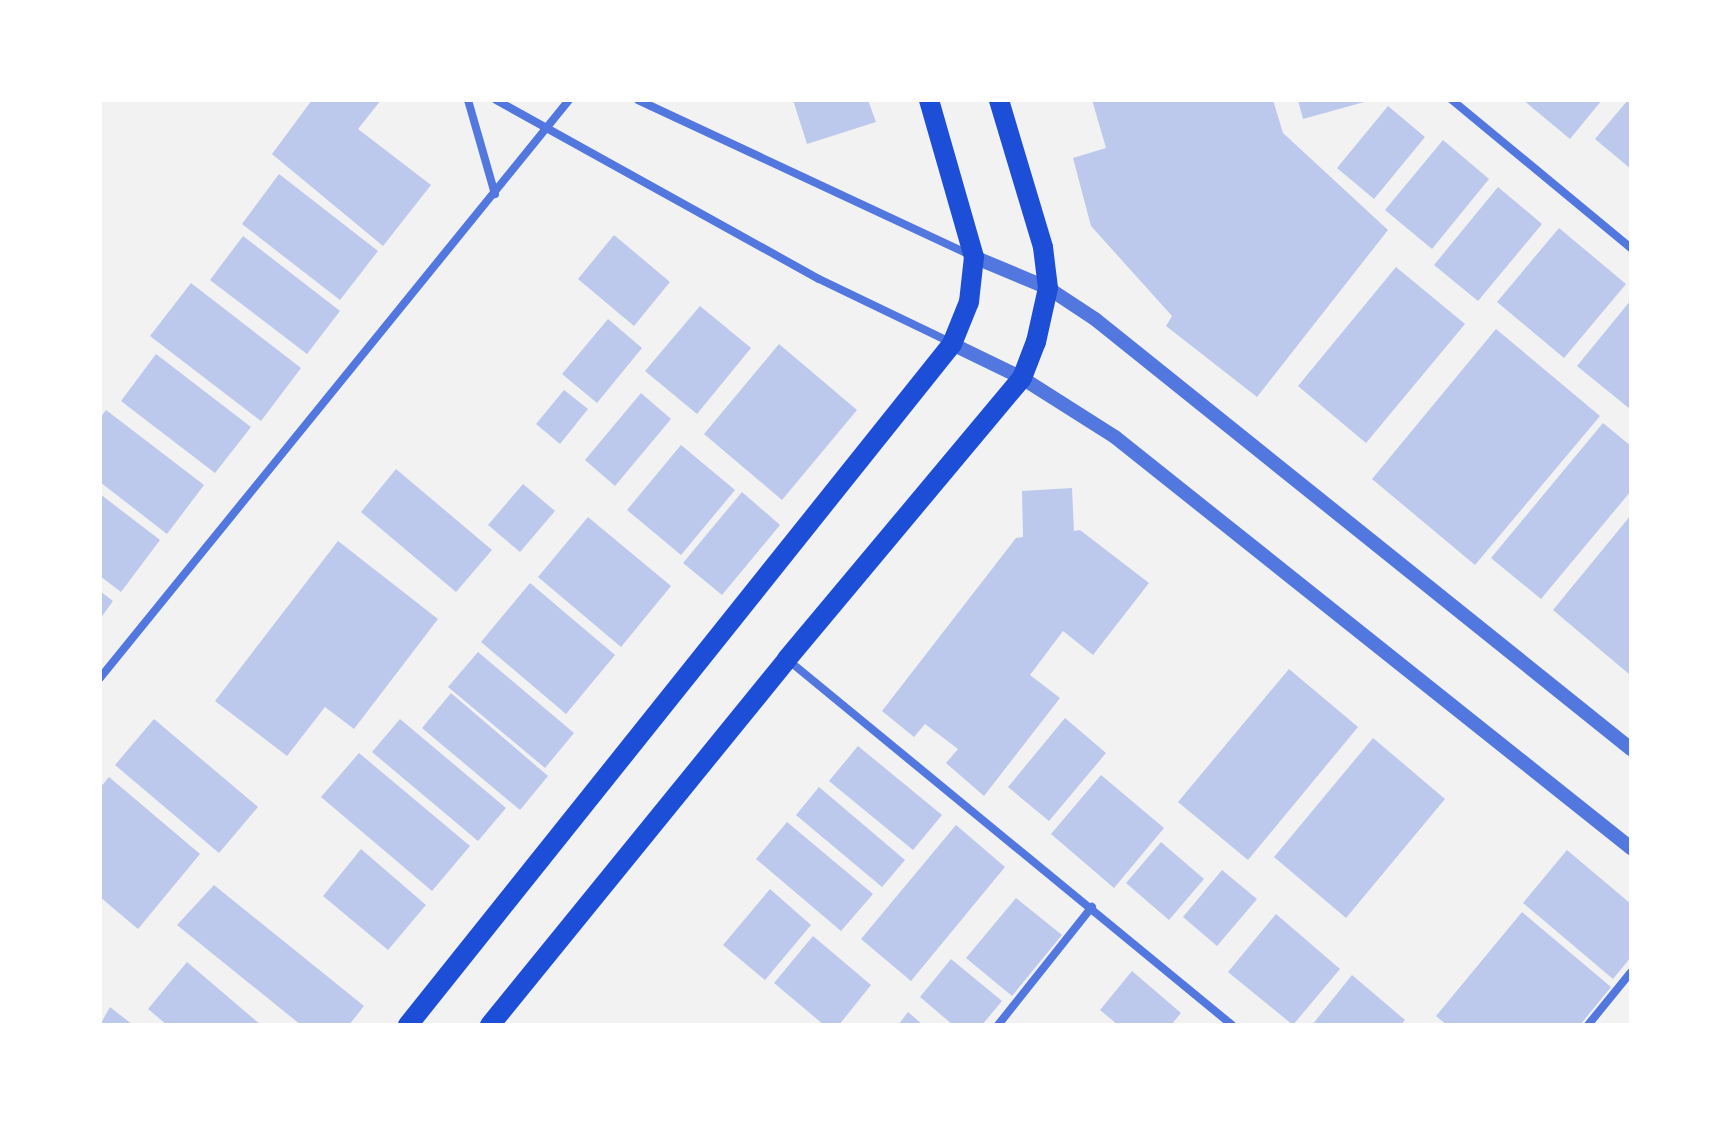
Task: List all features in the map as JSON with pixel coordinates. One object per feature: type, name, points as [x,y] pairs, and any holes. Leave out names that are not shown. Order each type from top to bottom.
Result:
[{"type":"main road","points":[[408,1025],[952,344],[969,302],[974,257],[929,100]]},
{"type":"main road","points":[[490,1025],[787,659],[1022,378],[1036,342],[1048,288],[1043,247],[999,100]]},
{"type":"street","points":[[468,100],[495,194]]},
{"type":"street","points":[[496,100],[819,279],[1022,378],[1115,437],[1631,848]]},
{"type":"street","points":[[100,678],[569,100]]},
{"type":"street","points":[[638,100],[974,257],[1048,288],[1095,319],[1631,749]]},
{"type":"street","points":[[1452,100],[1631,248]]},
{"type":"street","points":[[787,659],[1232,1025]]},
{"type":"street","points":[[998,1025],[1092,907]]},
{"type":"street","points":[[1588,1025],[1631,972]]},
{"type":"building","points":[[312,100],[381,100],[358,129],[431,185],[383,246],[272,154]]},
{"type":"building","points":[[793,100],[868,100],[876,122],[807,144]]},
{"type":"building","points":[[1092,100],[1273,100],[1283,133],[1388,230],[1257,397],[1166,326],[1172,316],[1091,226],[1073,158],[1106,148]]},
{"type":"building","points":[[1298,100],[1368,100],[1368,101],[1303,119]]},
{"type":"building","points":[[1523,100],[1602,100],[1570,139]]},
{"type":"building","points":[[1631,100],[1631,169],[1595,139]]},
{"type":"building","points":[[1388,106],[1425,137],[1374,199],[1337,168]]},
{"type":"building","points":[[1443,140],[1489,179],[1432,249],[1385,210]]},
{"type":"building","points":[[279,174],[378,251],[340,300],[242,224]]},
{"type":"building","points":[[1498,187],[1542,224],[1478,301],[1434,265]]},
{"type":"building","points":[[1559,228],[1626,284],[1564,358],[1497,302]]},
{"type":"building","points":[[614,235],[670,282],[634,326],[578,279]]},
{"type":"building","points":[[243,236],[340,311],[307,354],[210,280]]},
{"type":"building","points":[[1396,267],[1465,324],[1366,443],[1298,386]]},
{"type":"building","points":[[191,283],[301,368],[261,421],[150,336]]},
{"type":"building","points":[[1631,300],[1631,407],[1630,409],[1577,366]]},
{"type":"building","points":[[700,306],[751,348],[697,414],[645,371]]},
{"type":"building","points":[[608,319],[642,348],[597,403],[562,374]]},
{"type":"building","points":[[1496,329],[1600,416],[1475,565],[1372,479]]},
{"type":"building","points":[[779,344],[857,410],[782,500],[704,434]]},
{"type":"building","points":[[156,354],[251,427],[215,473],[121,401]]},
{"type":"building","points":[[564,390],[588,409],[560,444],[536,424]]},
{"type":"building","points":[[641,393],[671,419],[615,486],[585,460]]},
{"type":"building","points":[[106,410],[204,485],[167,534],[100,482],[100,418]]},
{"type":"building","points":[[1603,423],[1631,446],[1631,491],[1541,599],[1491,558]]},
{"type":"building","points":[[681,445],[735,490],[681,555],[627,510]]},
{"type":"building","points":[[396,469],[492,550],[456,592],[361,512]]},
{"type":"building","points":[[523,484],[555,511],[520,552],[488,525]]},
{"type":"building","points":[[1072,488],[1074,531],[1080,530],[1149,583],[1093,655],[1063,631],[1030,675],[1060,698],[984,796],[946,763],[958,749],[925,724],[914,737],[882,711],[1016,538],[1023,537],[1022,491]]},
{"type":"building","points":[[742,492],[780,525],[722,595],[683,563]]},
{"type":"building","points":[[100,494],[160,540],[121,592],[100,576]]},
{"type":"building","points":[[1631,515],[1631,671],[1629,674],[1553,610]]},
{"type":"building","points":[[588,517],[671,586],[621,647],[538,577]]},
{"type":"building","points":[[338,541],[438,619],[354,729],[325,707],[287,756],[215,701]]},
{"type":"building","points":[[530,583],[615,655],[566,714],[481,642]]},
{"type":"building","points":[[100,591],[113,601],[100,619]]},
{"type":"building","points":[[478,652],[574,733],[545,768],[448,687]]},
{"type":"building","points":[[1289,669],[1358,727],[1248,860],[1178,802]]},
{"type":"building","points":[[451,693],[548,776],[520,810],[422,728]]},
{"type":"building","points":[[1065,718],[1106,753],[1049,821],[1008,787]]},
{"type":"building","points":[[154,719],[258,807],[219,853],[115,765]]},
{"type":"building","points":[[400,719],[506,808],[478,841],[372,752]]},
{"type":"building","points":[[1373,738],[1445,799],[1346,918],[1274,857]]},
{"type":"building","points":[[858,746],[942,815],[913,850],[829,781]]},
{"type":"building","points":[[359,753],[470,846],[432,891],[321,797]]},
{"type":"building","points":[[1101,775],[1164,828],[1114,888],[1051,834]]},
{"type":"building","points":[[109,777],[200,854],[138,929],[100,897],[100,788]]},
{"type":"building","points":[[819,787],[905,860],[882,887],[796,815]]},
{"type":"building","points":[[787,822],[873,894],[841,931],[756,859]]},
{"type":"building","points":[[956,825],[1005,867],[911,981],[861,939]]},
{"type":"building","points":[[1161,842],[1204,879],[1169,920],[1126,883]]},
{"type":"building","points":[[361,849],[426,905],[388,950],[323,896]]},
{"type":"building","points":[[1567,850],[1631,904],[1631,957],[1613,979],[1523,903]]},
{"type":"building","points":[[1222,870],[1257,899],[1217,946],[1183,917]]},
{"type":"building","points":[[214,885],[364,1006],[349,1025],[301,1025],[177,925]]},
{"type":"building","points":[[770,889],[811,925],[765,980],[723,945]]},
{"type":"building","points":[[1016,898],[1062,935],[1012,996],[966,958]]},
{"type":"building","points":[[1522,912],[1611,987],[1580,1025],[1447,1025],[1436,1016]]},
{"type":"building","points":[[1276,914],[1340,969],[1293,1025],[1228,972]]},
{"type":"building","points":[[813,936],[871,985],[839,1025],[824,1025],[774,983]]},
{"type":"building","points":[[951,959],[1002,1001],[982,1025],[953,1025],[920,997]]},
{"type":"building","points":[[187,962],[261,1025],[167,1025],[148,1009]]},
{"type":"building","points":[[1132,971],[1181,1013],[1171,1025],[1118,1025],[1100,1010]]},
{"type":"building","points":[[1352,975],[1405,1020],[1401,1025],[1312,1025]]},
{"type":"building","points":[[110,1007],[133,1025],[100,1025]]},
{"type":"building","points":[[908,1012],[923,1025],[898,1025]]}]
